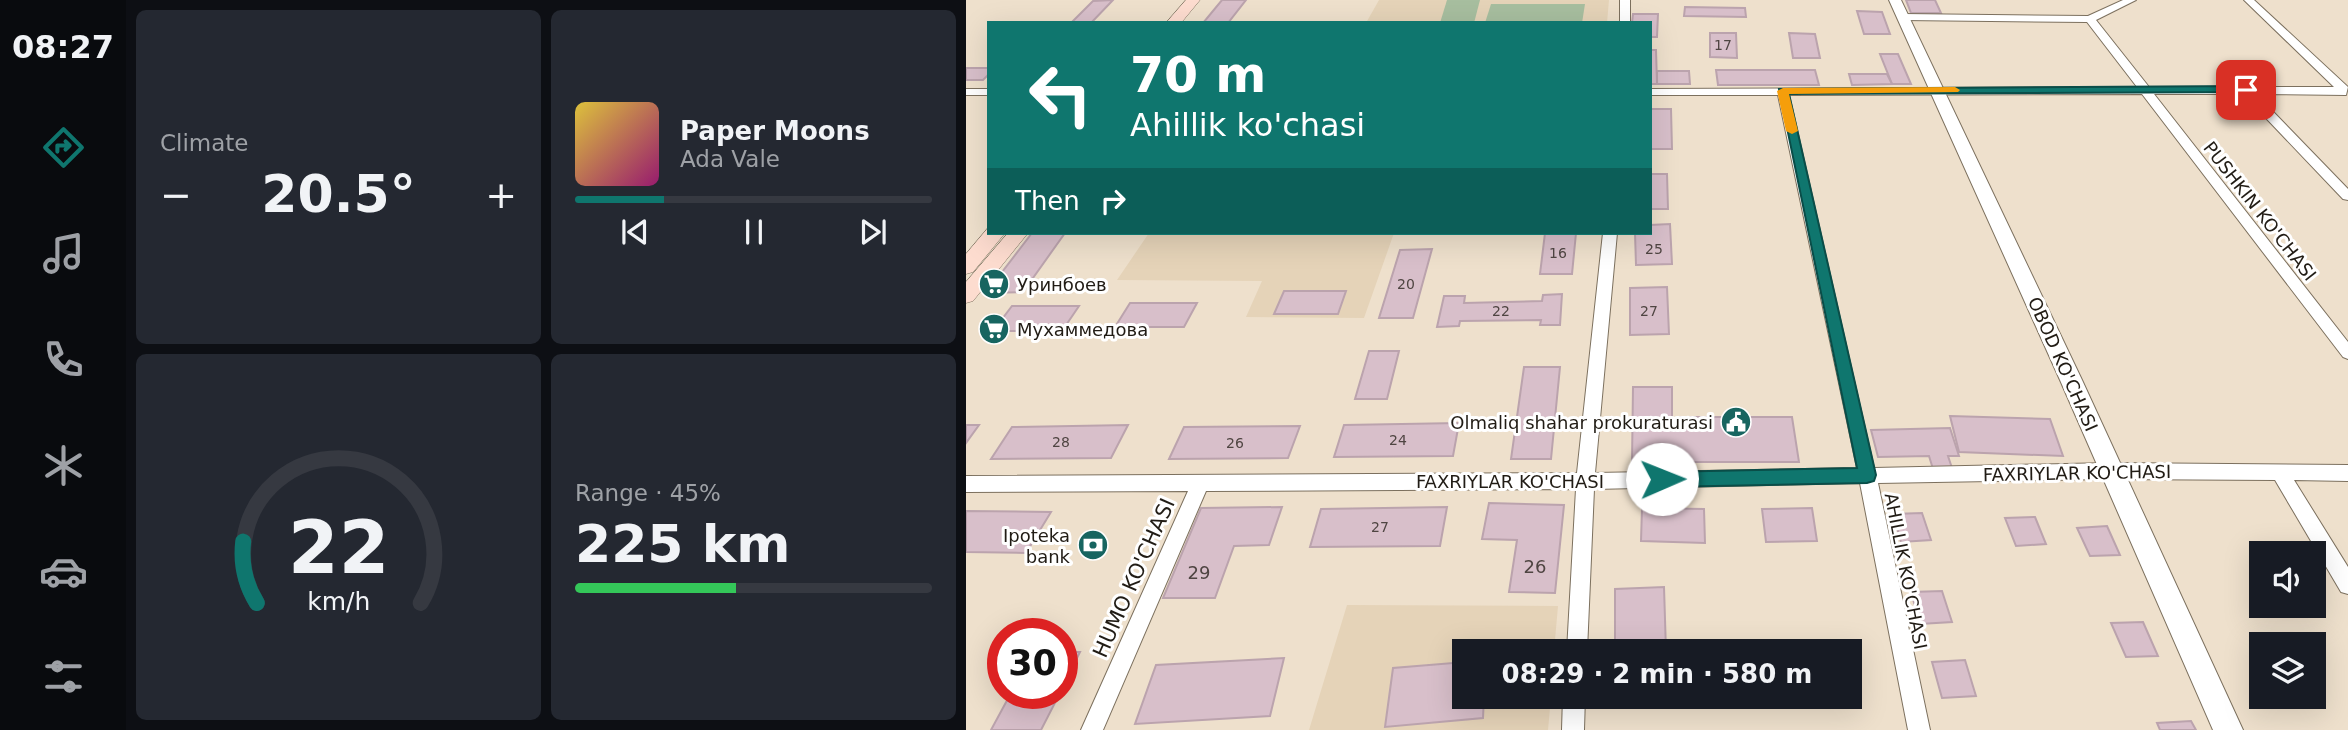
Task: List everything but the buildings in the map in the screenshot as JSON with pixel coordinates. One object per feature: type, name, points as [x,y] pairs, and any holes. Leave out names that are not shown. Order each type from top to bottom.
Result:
[{"type":"main road","points":[[1175,21],[1193,0]]},
{"type":"main road","points":[[1192,21],[1209,0]]},
{"type":"main road","points":[[966,267],[993,235]]},
{"type":"main road","points":[[966,296],[1016,235]]},
{"type":"street","points":[[1625,0],[1625,21]]},
{"type":"street","points":[[1899,8],[2090,19],[2131,0]]},
{"type":"street","points":[[2249,0],[2347,91]]},
{"type":"street","name":"OBOD KO'CHASI","points":[[1899,8],[2228,730]]},
{"type":"street","name":"PUSHKIN KO'CHASI","points":[[2090,19],[2348,353]]},
{"type":"street","points":[[2246,90],[2348,196]]},
{"type":"street","name":"AHILLIK KO'CHASI","points":[[1783,91],[1867,475],[1919,730]]},
{"type":"street","points":[[1652,92],[2347,91]]},
{"type":"street","points":[[966,92],[987,92]]},
{"type":"street","points":[[1578,639],[1585,481],[1610,235]]},
{"type":"street","name":"FAXRIYLAR KO'CHASI","points":[[966,484],[1585,481],[2110,471],[2348,473]]},
{"type":"street","points":[[2280,472],[2348,585]]},
{"type":"street","name":"HUMO KO'CHASI","points":[[1092,730],[1200,483]]},
{"type":"street","points":[[1573,730],[1574,709]]},
{"type":"shaded area","points":[[1379,0],[1609,0],[1607,21],[1367,21]]},
{"type":"shaded area","points":[[1148,235],[1393,235],[1364,318],[1246,317],[1262,281],[1117,280]]},
{"type":"shaded area","points":[[1347,605],[1558,606],[1555,639],[1452,639],[1452,709],[1550,709],[1548,730],[1309,730]]},
{"type":"green space","points":[[1447,0],[1480,0],[1475,21],[1441,21]]},
{"type":"green space","points":[[1491,4],[1585,4],[1582,21],[1486,21]]},
{"type":"slow traffic","points":[[1792,131],[1783,91],[1955,90]]},
{"type":"place","name":"Уринбоев","points":[[994,284]]},
{"type":"place","name":"Мухаммедова","points":[[994,329]]},
{"type":"place","name":"Olmaliq shahar prokuraturasi","points":[[1736,422]]},
{"type":"place","name":"Ipoteka bank","points":[[1093,545]]},
{"type":"route","points":[[1662,479],[1867,475],[1783,91],[2246,90]]}]
